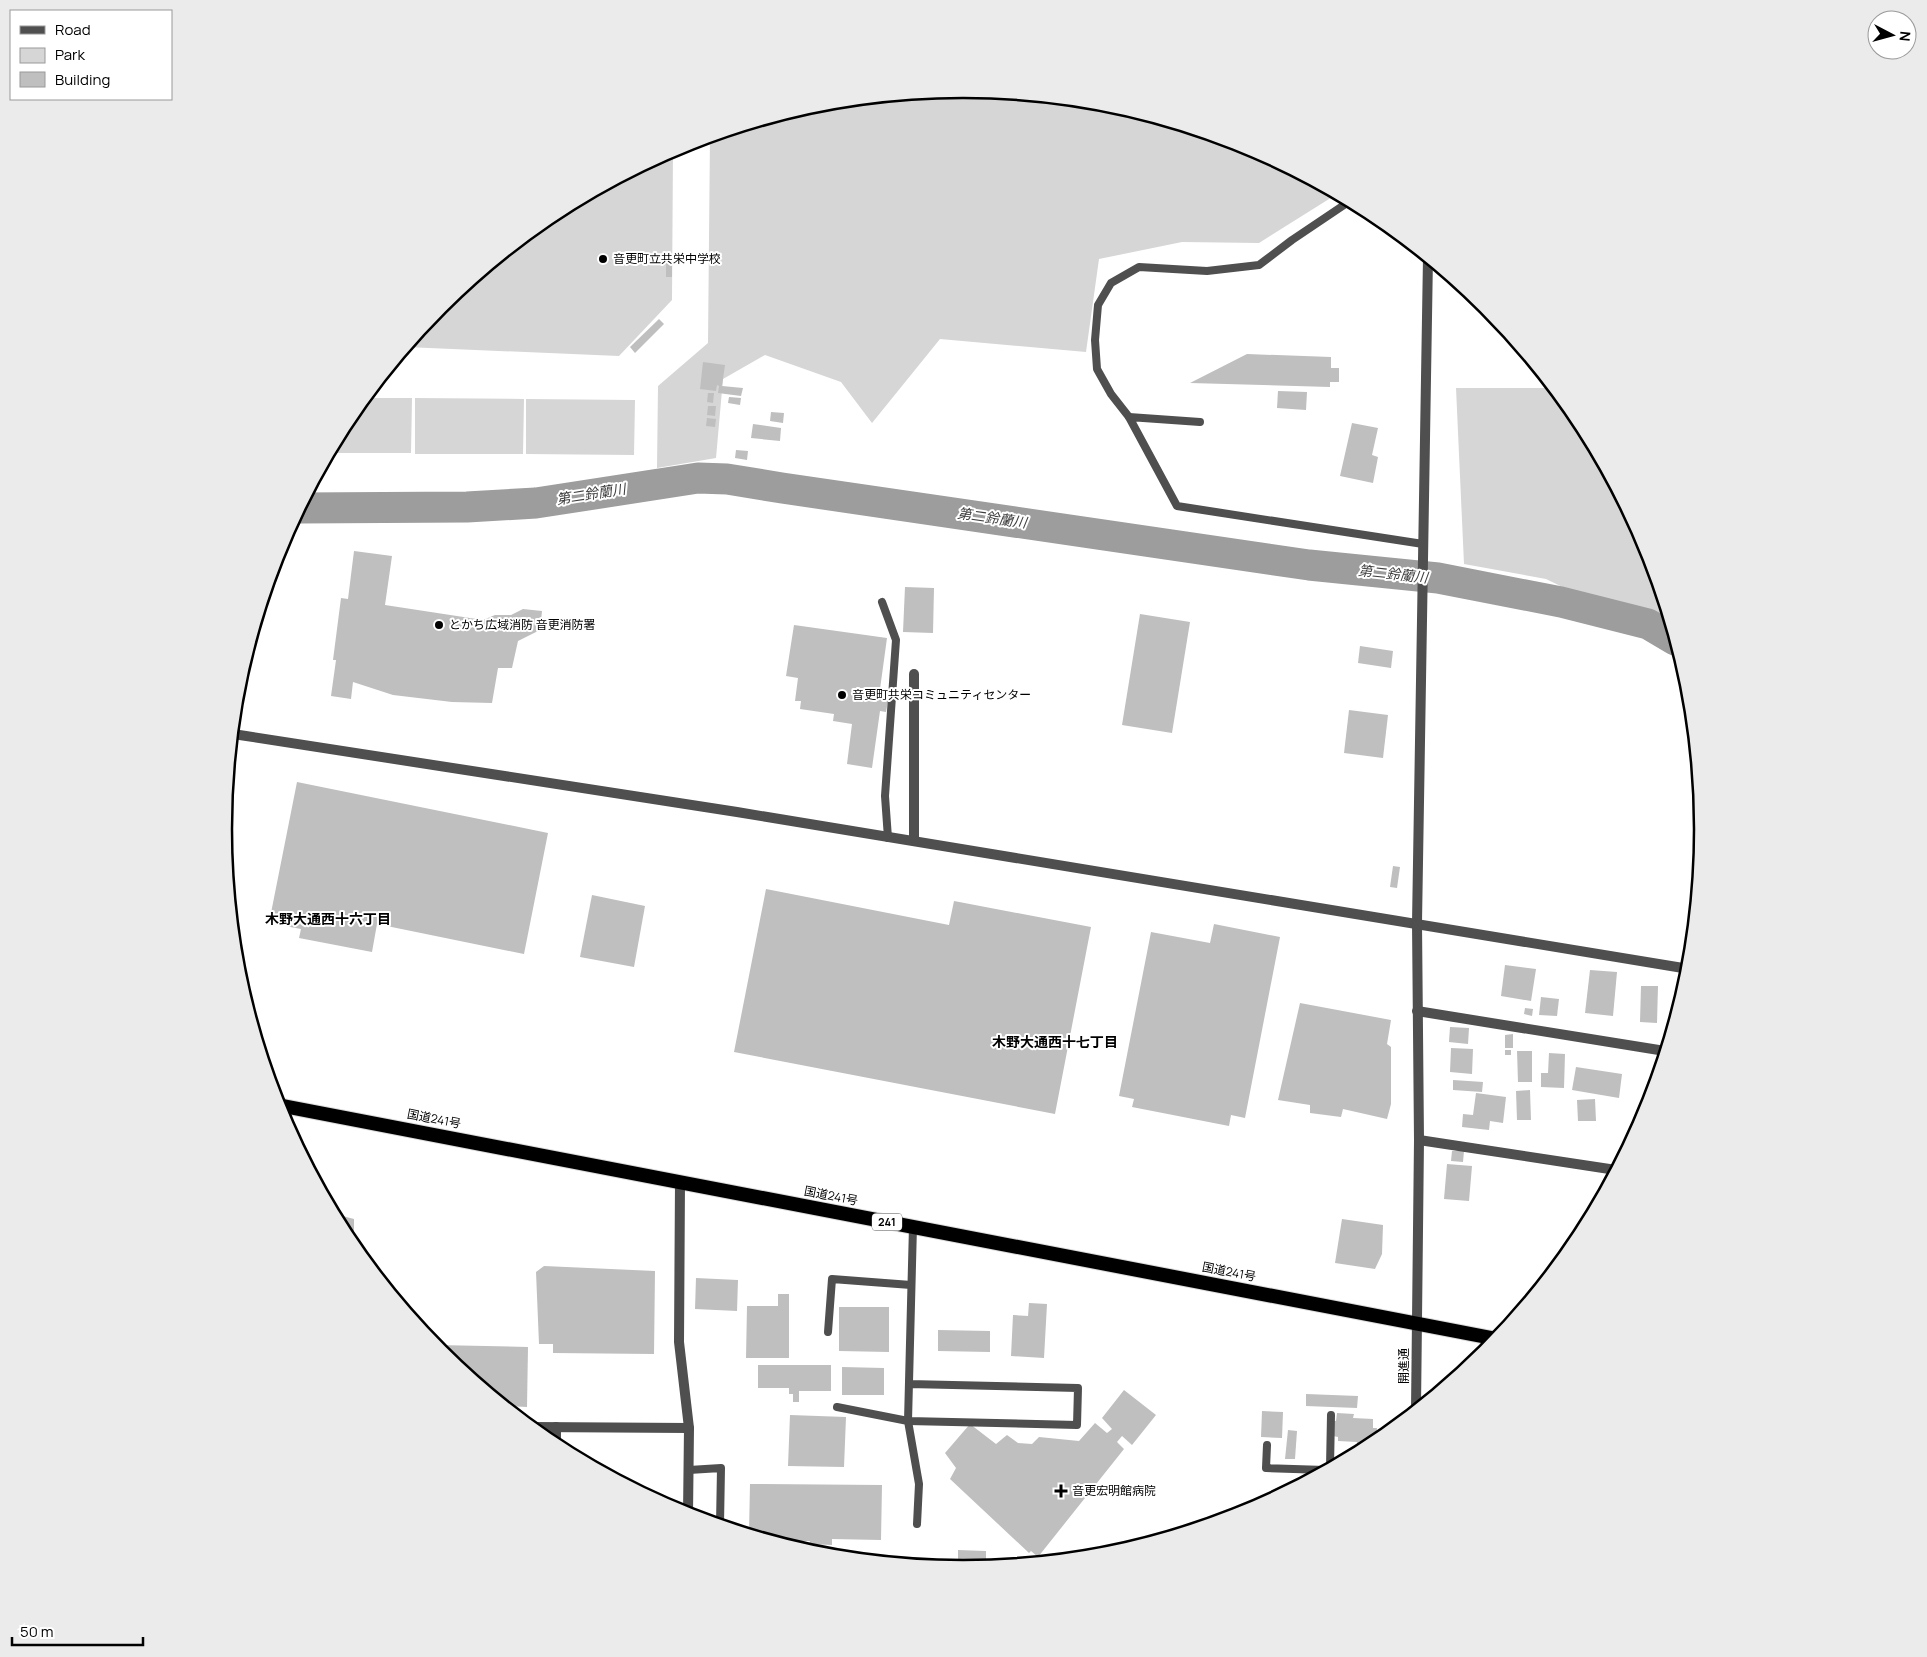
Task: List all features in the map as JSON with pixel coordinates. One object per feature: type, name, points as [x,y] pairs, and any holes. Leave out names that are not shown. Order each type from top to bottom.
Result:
[{"type":"highway","name":"国道241号","points":[[288,1107],[1487,1337]]},
{"type":"street","name":"開進通","points":[[1416,1402],[1417,923],[1428,265]]},
{"type":"street","points":[[914,674],[914,841]]},
{"type":"street","points":[[239,735],[738,812],[1681,968]]},
{"type":"street","points":[[1417,1011],[1660,1050]]},
{"type":"street","points":[[1418,1140],[1610,1169]]},
{"type":"street","points":[[680,1182],[679,1342],[688,1428],[688,1506]]},
{"type":"street","points":[[544,1427],[688,1428]]},
{"type":"street","points":[[556,1427],[556,1435]]},
{"type":"lane","points":[[1344,205],[1259,265],[1207,272],[1139,267],[1111,283],[1098,305],[1095,340],[1097,369],[1129,417],[1177,506],[1423,544]]},
{"type":"lane","points":[[1129,417],[1200,422]]},
{"type":"lane","points":[[882,602],[896,640],[885,796],[888,838]]},
{"type":"lane","points":[[913,1226],[908,1421],[919,1484],[917,1524]]},
{"type":"lane","points":[[828,1332],[832,1279],[911,1285]]},
{"type":"lane","points":[[837,1407],[908,1421],[1077,1425],[1078,1388],[909,1384]]},
{"type":"lane","points":[[1330,1461],[1331,1415]]},
{"type":"lane","points":[[1266,1445],[1266,1468],[1314,1470]]},
{"type":"lane","points":[[688,1470],[721,1468],[720,1518]]},
{"type":"green space","points":[[916,99],[1011,99],[1059,104],[1153,122],[1198,136],[1243,153],[1264,163],[1265,165],[1287,173],[1332,197],[1259,243],[1182,242],[1099,259],[1086,352],[940,339],[872,423],[841,382],[765,355],[723,379],[716,458],[657,468],[658,386],[708,343],[710,143],[774,122],[868,104]]},
{"type":"green space","points":[[673,158],[672,300],[619,356],[414,347],[447,312],[518,249],[598,195]]},
{"type":"green space","points":[[1456,388],[1547,388],[1597,463],[1619,505],[1639,549],[1670,639],[1546,579],[1464,564]]},
{"type":"green space","points":[[373,398],[412,398],[411,453],[336,453]]},
{"type":"green space","points":[[415,398],[524,399],[523,454],[415,454]]},
{"type":"green space","points":[[526,399],[635,400],[634,455],[526,454]]},
{"type":"building","points":[[666,253],[672,253],[672,277],[666,277]]},
{"type":"building","points":[[659,319],[664,324],[635,353],[630,347]]},
{"type":"building","points":[[1247,354],[1331,357],[1331,368],[1339,368],[1339,382],[1330,382],[1330,387],[1190,383]]},
{"type":"building","points":[[703,362],[725,365],[722,386],[743,388],[741,396],[718,393],[719,386],[717,385],[716,391],[700,389]]},
{"type":"building","points":[[1278,391],[1307,392],[1306,410],[1277,408]]},
{"type":"building","points":[[708,393],[714,393],[713,403],[707,402]]},
{"type":"building","points":[[729,397],[741,398],[740,405],[728,403]]},
{"type":"building","points":[[708,406],[716,406],[715,416],[707,415]]},
{"type":"building","points":[[771,412],[784,413],[783,423],[770,421]]},
{"type":"building","points":[[707,418],[716,419],[715,427],[706,426]]},
{"type":"building","points":[[1352,423],[1378,428],[1372,455],[1378,457],[1373,483],[1340,476]]},
{"type":"building","points":[[753,424],[781,428],[780,441],[751,438]]},
{"type":"building","points":[[736,450],[748,451],[747,460],[735,458]]},
{"type":"building","name":"とかち広域消防 音更消防署","points":[[354,551],[392,556],[385,605],[483,620],[495,615],[511,615],[523,609],[542,611],[540,630],[518,641],[512,668],[498,668],[492,703],[452,702],[393,695],[353,682],[351,699],[331,696],[336,660],[333,660],[341,598],[348,599]]},
{"type":"building","points":[[905,587],[934,588],[933,633],[903,632]]},
{"type":"building","points":[[1140,614],[1190,622],[1172,733],[1122,725]]},
{"type":"building","name":"音更町共栄コミュニティセンター","points":[[794,625],[887,638],[880,689],[890,690],[886,712],[880,711],[872,768],[847,764],[852,724],[833,721],[834,714],[800,709],[801,701],[795,701],[798,678],[786,676]]},
{"type":"building","points":[[1360,646],[1393,651],[1391,668],[1358,663]]},
{"type":"building","points":[[1349,710],[1388,715],[1383,758],[1344,753]]},
{"type":"building","points":[[297,782],[548,833],[524,954],[377,924],[372,952],[299,938],[301,929],[269,923]]},
{"type":"building","points":[[1393,866],[1400,867],[1397,888],[1390,887]]},
{"type":"building","points":[[766,889],[949,925],[954,901],[1091,927],[1055,1114],[734,1052]]},
{"type":"building","points":[[592,895],[645,906],[634,967],[580,957]]},
{"type":"building","points":[[1214,924],[1280,937],[1245,1118],[1231,1115],[1229,1126],[1132,1107],[1134,1099],[1119,1096],[1151,932],[1210,943]]},
{"type":"building","points":[[1505,965],[1536,969],[1531,1001],[1501,996]]},
{"type":"building","points":[[1590,970],[1617,972],[1613,1016],[1585,1013]]},
{"type":"building","points":[[1641,986],[1658,986],[1657,1023],[1640,1022]]},
{"type":"building","points":[[1541,997],[1559,999],[1557,1016],[1539,1015]]},
{"type":"building","points":[[1300,1003],[1391,1020],[1387,1044],[1391,1047],[1391,1104],[1387,1119],[1343,1109],[1341,1117],[1310,1113],[1310,1105],[1278,1100]]},
{"type":"building","points":[[1525,1008],[1533,1009],[1532,1016],[1524,1014]]},
{"type":"building","points":[[1450,1027],[1469,1028],[1468,1044],[1449,1042]]},
{"type":"building","points":[[1513,1034],[1513,1048],[1505,1048],[1505,1035]]},
{"type":"building","points":[[1451,1048],[1473,1049],[1472,1074],[1450,1072]]},
{"type":"building","points":[[1505,1050],[1511,1050],[1511,1055],[1505,1055]]},
{"type":"building","points":[[1517,1051],[1532,1051],[1532,1082],[1518,1082]]},
{"type":"building","points":[[1549,1053],[1565,1054],[1564,1088],[1541,1087],[1541,1073],[1548,1073]]},
{"type":"building","points":[[1576,1067],[1622,1074],[1619,1098],[1572,1090]]},
{"type":"building","points":[[1453,1080],[1483,1082],[1482,1092],[1453,1090]]},
{"type":"building","points":[[1530,1090],[1531,1120],[1517,1120],[1516,1091]]},
{"type":"building","points":[[1476,1093],[1506,1097],[1503,1123],[1490,1121],[1489,1130],[1462,1127],[1463,1114],[1473,1115]]},
{"type":"building","points":[[1595,1099],[1596,1121],[1578,1121],[1577,1100]]},
{"type":"building","points":[[1452,1151],[1464,1151],[1463,1162],[1451,1161]]},
{"type":"building","points":[[1447,1164],[1472,1166],[1469,1201],[1444,1199]]},
{"type":"building","points":[[344,1216],[354,1219],[354,1232]]},
{"type":"building","points":[[1342,1219],[1383,1225],[1382,1254],[1375,1269],[1335,1263]]},
{"type":"building","points":[[544,1266],[655,1271],[654,1354],[553,1353],[553,1344],[539,1344],[536,1272]]},
{"type":"building","points":[[696,1278],[738,1280],[737,1311],[695,1309]]},
{"type":"building","points":[[778,1294],[789,1294],[789,1358],[746,1358],[747,1306],[778,1306]]},
{"type":"building","points":[[1029,1303],[1047,1304],[1044,1358],[1011,1356],[1013,1315],[1028,1316]]},
{"type":"building","points":[[839,1307],[889,1307],[889,1352],[839,1351]]},
{"type":"building","points":[[938,1330],[990,1331],[990,1352],[938,1351]]},
{"type":"building","points":[[447,1345],[528,1347],[527,1407],[516,1406]]},
{"type":"building","points":[[758,1365],[831,1365],[831,1391],[799,1391],[799,1402],[793,1402],[793,1394],[789,1394],[789,1388],[758,1388]]},
{"type":"building","points":[[842,1367],[884,1368],[884,1395],[842,1395]]},
{"type":"building","points":[[1124,1390],[1156,1415],[1132,1445],[1122,1436],[1117,1442],[1124,1449],[1040,1555],[1036,1555],[1031,1551],[1029,1553],[950,1479],[956,1468],[945,1453],[970,1424],[996,1444],[1007,1435],[1018,1443],[1032,1444],[1039,1437],[1079,1441],[1095,1423],[1107,1433],[1112,1429],[1102,1418]]},
{"type":"building","points":[[1306,1394],[1358,1396],[1357,1408],[1306,1406]]},
{"type":"building","points":[[1262,1411],[1283,1412],[1282,1438],[1261,1437]]},
{"type":"building","points":[[1337,1413],[1354,1414],[1353,1418],[1373,1419],[1373,1428],[1377,1428],[1377,1431],[1357,1444],[1357,1442],[1338,1441],[1338,1437],[1333,1436],[1333,1421],[1336,1421]]},
{"type":"building","points":[[790,1415],[846,1417],[844,1467],[788,1466]]},
{"type":"building","points":[[1288,1430],[1297,1431],[1295,1459],[1285,1459]]},
{"type":"building","points":[[750,1484],[882,1485],[881,1540],[832,1539],[832,1545],[818,1544],[809,1543],[810,1541],[774,1535],[749,1527]]},
{"type":"building","points":[[958,1550],[986,1551],[986,1559],[958,1560]]},
{"type":"waterway","name":"第二鈴蘭川","points":[[307,508],[467,507],[536,503],[698,478],[727,479],[1309,565],[1438,578],[1561,602],[1648,624],[1669,637]]},
{"type":"place","name":"音更町立共栄中学校","points":[[603,259]]},
{"type":"place","name":"とかち広域消防 音更消防署","points":[[439,625]]},
{"type":"place","name":"音更町共栄コミュニティセンター","points":[[842,695]]},
{"type":"place","name":"音更宏明館病院","points":[[1061,1491]]},
{"type":"district","name":"木野大通西十六丁目","points":[[328,919]]},
{"type":"district","name":"木野大通西十七丁目","points":[[1055,1042]]}]
